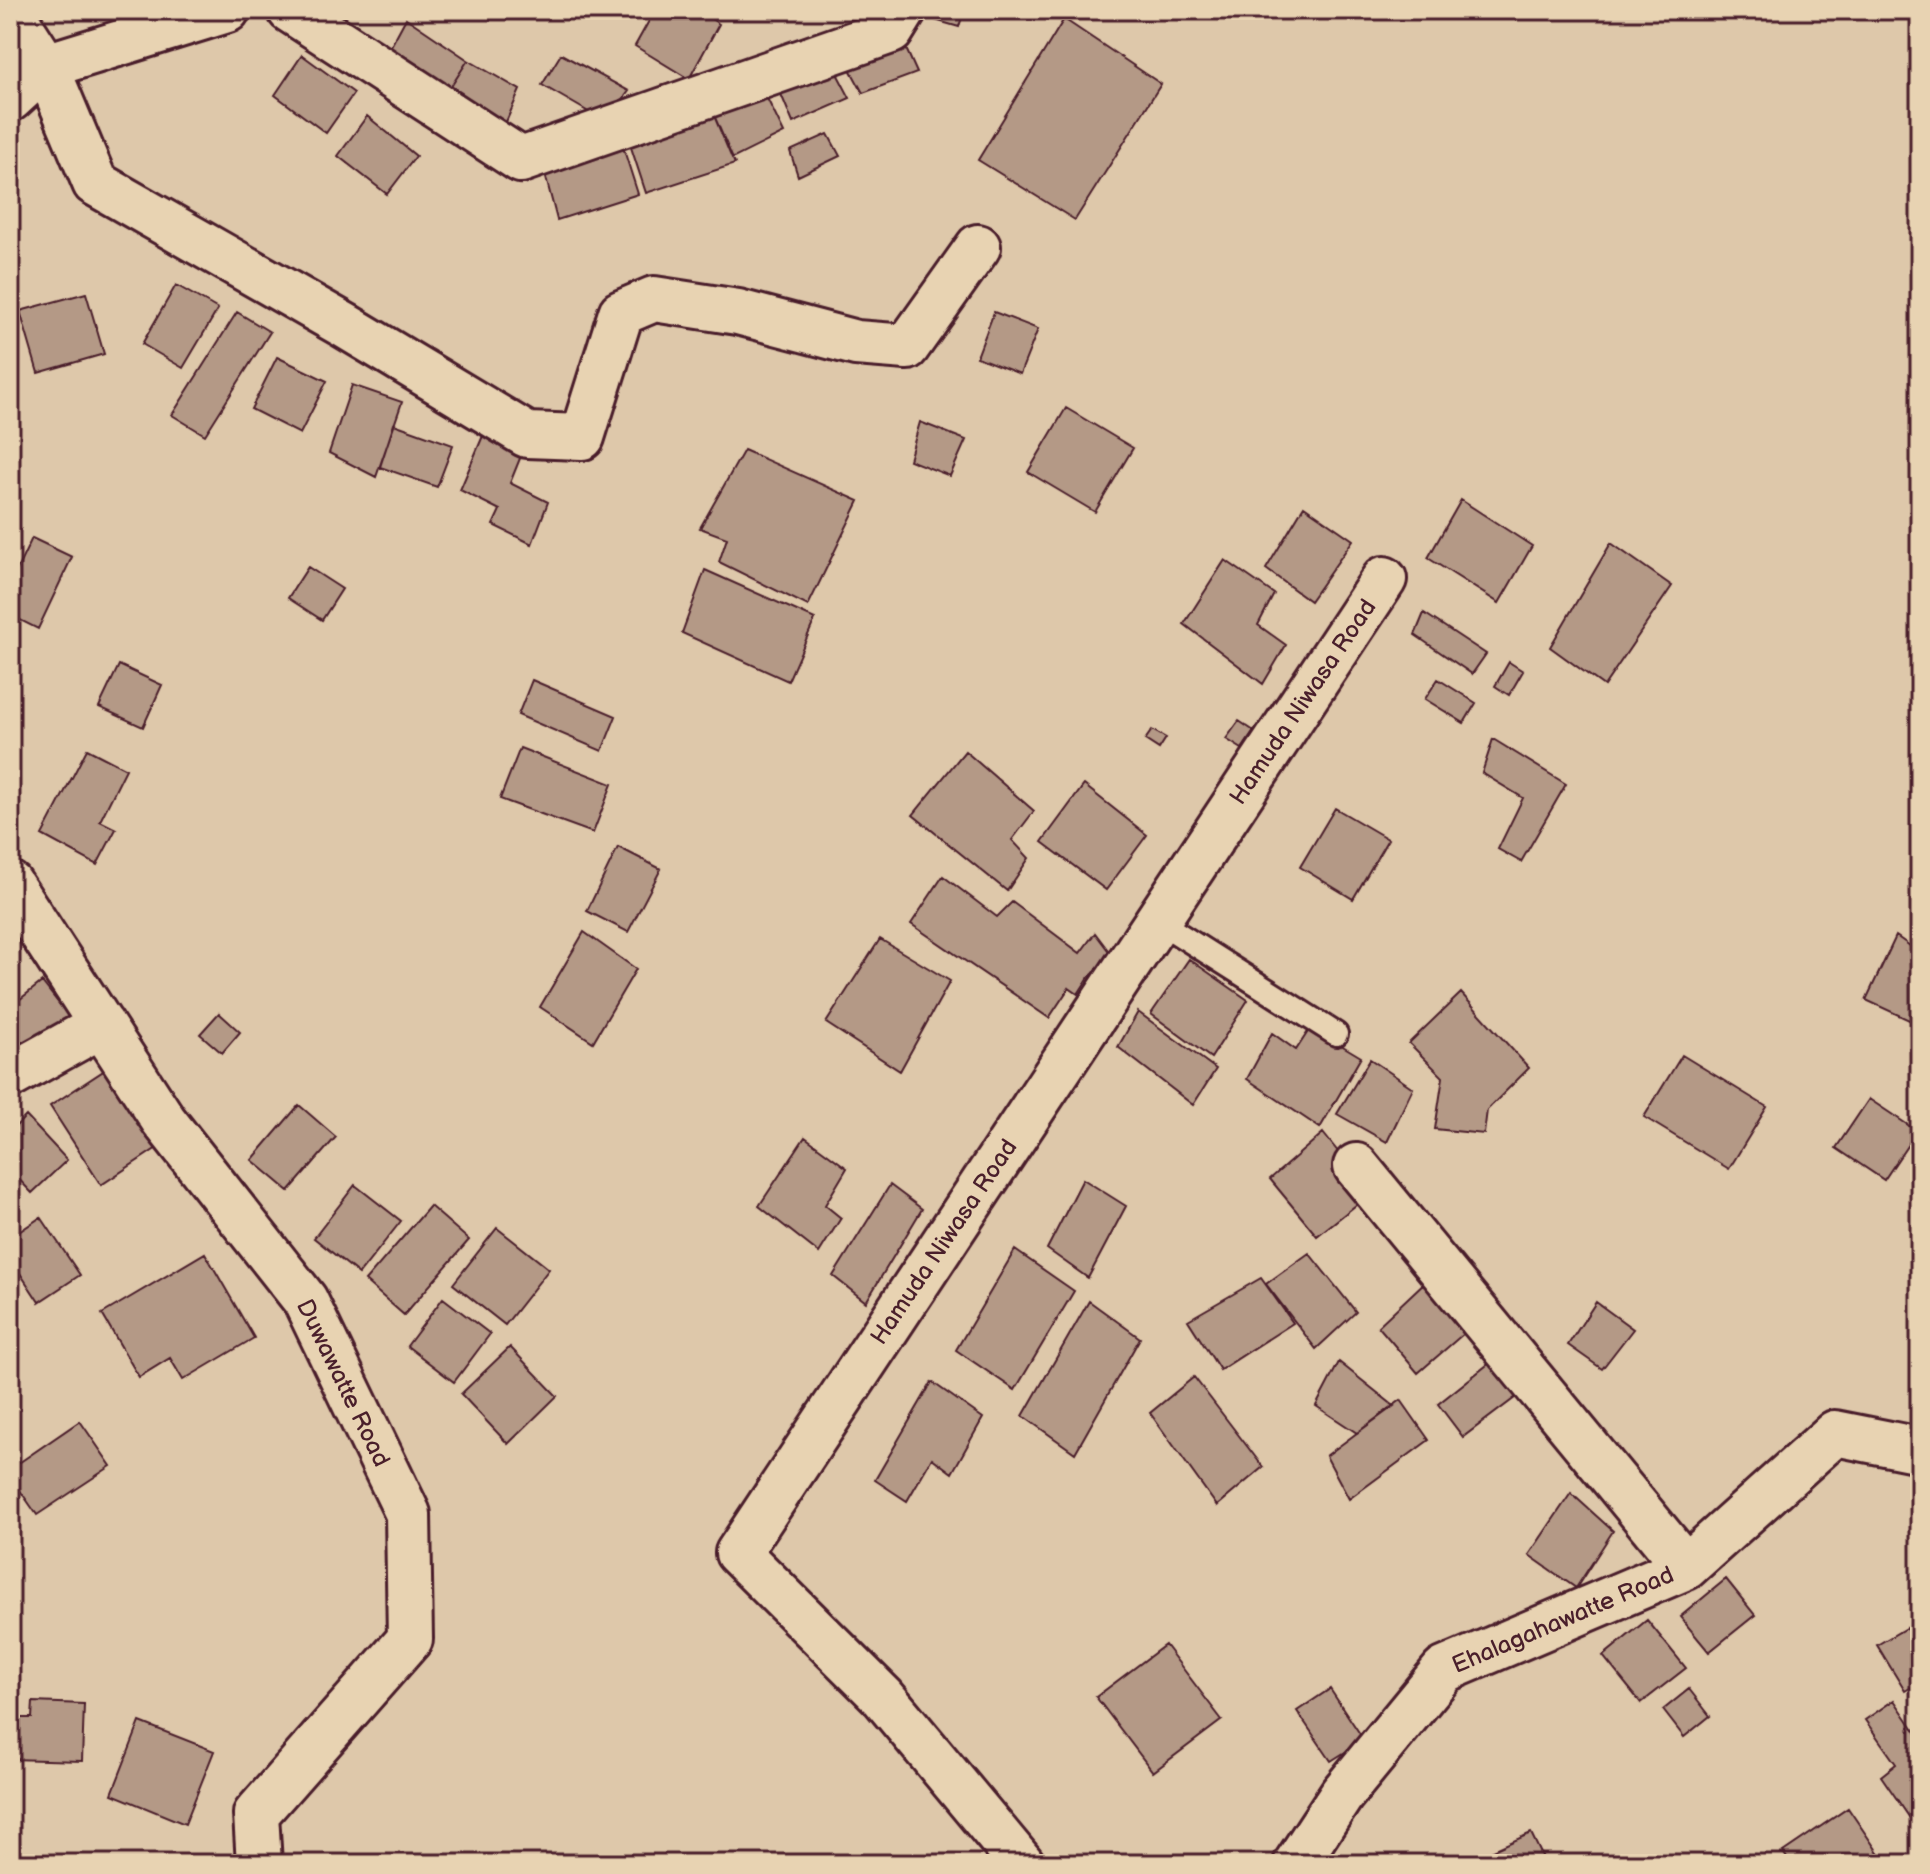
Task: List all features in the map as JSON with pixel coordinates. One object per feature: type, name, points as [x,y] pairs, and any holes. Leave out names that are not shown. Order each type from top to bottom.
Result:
[{"type":"street","points":[[10,10],[46,66],[95,183],[344,325],[527,435],[582,437],[621,313],[654,299],[738,312],[856,343],[907,347],[978,247]]},
{"type":"street","points":[[10,99],[46,66],[227,10]]},
{"type":"street","points":[[290,10],[521,160],[891,31],[904,10]]},
{"type":"street","name":"Hamuda Niwasa Road","points":[[1022,1864],[883,1697],[738,1553],[1384,579]]},
{"type":"street","name":"Duwawatte Road","points":[[10,884],[164,1121],[305,1300],[408,1514],[410,1639],[256,1814],[259,1864]]},
{"type":"street","points":[[10,1076],[102,1025]]},
{"type":"street","points":[[1356,1166],[1686,1567]]},
{"type":"street","name":"Ehalagahawatte Road","points":[[1296,1864],[1342,1794],[1444,1670],[1686,1567],[1835,1433],[1920,1450]]},
{"type":"lane","points":[[1158,921],[1336,1034]]},
{"type":"building","points":[[655,10],[698,10],[719,24],[689,79],[635,46]]},
{"type":"building","points":[[930,10],[964,10],[959,27],[928,18]]},
{"type":"building","points":[[406,18],[468,60],[445,96],[384,59]]},
{"type":"building","points":[[1064,19],[1161,84],[1075,220],[978,160]]},
{"type":"building","points":[[899,33],[917,73],[863,93],[843,56]]},
{"type":"building","points":[[561,54],[629,91],[606,122],[542,85]]},
{"type":"building","points":[[302,55],[354,93],[326,133],[275,95]]},
{"type":"building","points":[[468,60],[520,90],[502,131],[445,96]]},
{"type":"building","points":[[831,62],[850,98],[793,123],[776,82]]},
{"type":"building","points":[[762,88],[784,133],[732,159],[710,106]]},
{"type":"building","points":[[710,106],[735,164],[646,193],[628,138]]},
{"type":"building","points":[[367,116],[416,156],[387,194],[338,156]]},
{"type":"building","points":[[828,134],[840,156],[798,176],[790,151]]},
{"type":"building","points":[[623,147],[638,194],[557,220],[545,174]]},
{"type":"building","points":[[176,285],[218,309],[183,368],[142,344]]},
{"type":"building","points":[[86,293],[104,354],[38,373],[20,311]]},
{"type":"building","points":[[237,312],[270,332],[205,435],[172,415]]},
{"type":"building","points":[[994,312],[1038,329],[1020,374],[977,357]]},
{"type":"building","points":[[277,357],[327,381],[300,434],[251,409]]},
{"type":"building","points":[[352,385],[402,402],[376,477],[329,453]]},
{"type":"building","points":[[1066,408],[1133,448],[1095,512],[1028,472]]},
{"type":"building","points":[[920,422],[966,440],[950,476],[909,460]]},
{"type":"building","points":[[394,424],[453,445],[437,487],[380,467]]},
{"type":"building","points":[[485,431],[523,451],[510,483],[548,502],[532,544],[493,525],[500,510],[460,490]]},
{"type":"building","points":[[744,450],[859,501],[808,606],[719,562],[727,538],[700,528]]},
{"type":"building","points":[[1461,500],[1532,546],[1499,603],[1428,558]]},
{"type":"building","points":[[1304,506],[1353,540],[1310,601],[1266,569]]},
{"type":"building","points":[[32,538],[72,557],[38,629],[10,615],[10,584]]},
{"type":"building","points":[[1611,543],[1672,586],[1604,686],[1550,647]]},
{"type":"building","points":[[1225,560],[1274,594],[1258,625],[1286,645],[1263,684],[1184,624]]},
{"type":"building","points":[[308,567],[342,589],[322,620],[288,598]]},
{"type":"building","points":[[705,570],[815,619],[788,681],[682,633]]},
{"type":"building","points":[[1424,613],[1486,654],[1472,674],[1415,635]]},
{"type":"building","points":[[1509,662],[1523,671],[1509,695],[1495,686]]},
{"type":"building","points":[[119,665],[162,685],[143,727],[99,707]]},
{"type":"building","points":[[1438,679],[1476,703],[1464,723],[1425,699]]},
{"type":"building","points":[[532,680],[616,716],[602,751],[518,715]]},
{"type":"building","points":[[1239,721],[1254,731],[1242,749],[1226,739]]},
{"type":"building","points":[[1152,730],[1166,738],[1159,749],[1145,740]]},
{"type":"building","points":[[1493,739],[1566,784],[1521,862],[1498,849],[1523,798],[1482,773]]},
{"type":"building","points":[[520,748],[612,784],[593,833],[500,799]]},
{"type":"building","points":[[87,749],[126,769],[100,821],[116,829],[97,865],[42,835]]},
{"type":"building","points":[[965,751],[1034,811],[1012,840],[1029,858],[1007,891],[913,815]]},
{"type":"building","points":[[1084,785],[1147,835],[1106,890],[1042,842]]},
{"type":"building","points":[[1335,808],[1388,839],[1353,899],[1300,867]]},
{"type":"building","points":[[618,847],[661,869],[628,932],[587,911]]},
{"type":"building","points":[[943,876],[997,917],[1012,902],[1080,953],[1095,933],[1114,958],[1089,977],[1078,994],[1069,988],[1049,1018],[911,924]]},
{"type":"building","points":[[584,932],[636,969],[593,1042],[540,1007]]},
{"type":"building","points":[[1896,936],[1920,953],[1920,1025],[1866,1000]]},
{"type":"building","points":[[880,939],[950,981],[900,1071],[826,1023]]},
{"type":"building","points":[[1189,959],[1248,1000],[1211,1058],[1151,1014]]},
{"type":"building","points":[[42,982],[74,1023],[10,1052],[10,1007]]},
{"type":"building","points":[[1461,993],[1529,1068],[1487,1110],[1484,1134],[1435,1129],[1443,1077],[1409,1043]]},
{"type":"building","points":[[1138,1012],[1216,1069],[1193,1105],[1118,1047]]},
{"type":"building","points":[[219,1013],[240,1032],[222,1053],[200,1034]]},
{"type":"building","points":[[1311,1027],[1361,1057],[1320,1128],[1247,1079],[1272,1033],[1296,1050]]},
{"type":"building","points":[[1682,1055],[1767,1107],[1729,1169],[1644,1117]]},
{"type":"building","points":[[1370,1059],[1413,1088],[1387,1142],[1337,1114]]},
{"type":"building","points":[[105,1070],[157,1148],[101,1185],[50,1106]]},
{"type":"building","points":[[1869,1099],[1917,1131],[1884,1180],[1836,1148]]},
{"type":"building","points":[[299,1105],[336,1137],[289,1191],[252,1160]]},
{"type":"building","points":[[26,1116],[67,1160],[32,1193],[10,1170],[10,1132]]},
{"type":"building","points":[[1323,1133],[1371,1193],[1317,1236],[1270,1179]]},
{"type":"building","points":[[805,1137],[847,1168],[825,1205],[841,1218],[819,1253],[759,1206]]},
{"type":"building","points":[[1083,1179],[1126,1206],[1088,1278],[1047,1249]]},
{"type":"building","points":[[355,1185],[401,1221],[359,1274],[314,1238]]},
{"type":"building","points":[[890,1185],[922,1209],[866,1302],[833,1276]]},
{"type":"building","points":[[430,1206],[469,1240],[404,1315],[365,1281]]},
{"type":"building","points":[[41,1217],[80,1275],[39,1302],[10,1258],[10,1238]]},
{"type":"building","points":[[497,1228],[549,1269],[505,1325],[453,1284]]},
{"type":"building","points":[[1015,1250],[1074,1291],[1015,1390],[956,1350]]},
{"type":"building","points":[[205,1253],[254,1338],[183,1380],[170,1358],[139,1377],[102,1314]]},
{"type":"building","points":[[1309,1253],[1356,1312],[1316,1349],[1266,1284]]},
{"type":"building","points":[[1261,1278],[1293,1323],[1220,1370],[1188,1320]]},
{"type":"building","points":[[1427,1280],[1470,1328],[1418,1373],[1378,1326]]},
{"type":"building","points":[[443,1298],[490,1334],[454,1382],[407,1346]]},
{"type":"building","points":[[1089,1301],[1140,1338],[1075,1453],[1023,1416]]},
{"type":"building","points":[[1596,1302],[1633,1329],[1602,1369],[1568,1345]]},
{"type":"building","points":[[510,1347],[557,1396],[508,1444],[461,1394]]},
{"type":"building","points":[[1501,1354],[1528,1388],[1463,1437],[1438,1404]]},
{"type":"building","points":[[1339,1362],[1394,1406],[1357,1433],[1316,1406]]},
{"type":"building","points":[[1194,1377],[1263,1467],[1217,1506],[1150,1413]]},
{"type":"building","points":[[932,1382],[983,1418],[952,1473],[932,1458],[907,1501],[875,1480]]},
{"type":"building","points":[[1401,1400],[1429,1440],[1349,1499],[1326,1456]]},
{"type":"building","points":[[80,1421],[111,1466],[37,1515],[10,1476],[10,1469]]},
{"type":"building","points":[[1571,1493],[1613,1531],[1576,1588],[1529,1555]]},
{"type":"building","points":[[1726,1579],[1755,1615],[1709,1652],[1680,1617]]},
{"type":"building","points":[[1647,1620],[1686,1668],[1641,1703],[1603,1656]]},
{"type":"building","points":[[1906,1628],[1915,1644],[1920,1641],[1920,1682],[1905,1691],[1877,1645]]},
{"type":"building","points":[[1165,1645],[1222,1720],[1153,1772],[1096,1697]]},
{"type":"building","points":[[1330,1689],[1364,1740],[1331,1761],[1297,1711]]},
{"type":"building","points":[[1689,1689],[1710,1716],[1684,1737],[1663,1710]]},
{"type":"building","points":[[1894,1700],[1920,1738],[1920,1815],[1912,1821],[1881,1776],[1896,1764],[1865,1720]]},
{"type":"building","points":[[33,1702],[84,1704],[82,1761],[10,1759],[10,1718],[32,1718]]},
{"type":"building","points":[[140,1722],[214,1751],[185,1824],[112,1794]]},
{"type":"building","points":[[1848,1808],[1886,1864],[1791,1864],[1783,1852]]},
{"type":"building","points":[[1531,1833],[1546,1864],[1473,1864],[1471,1860]]}]
